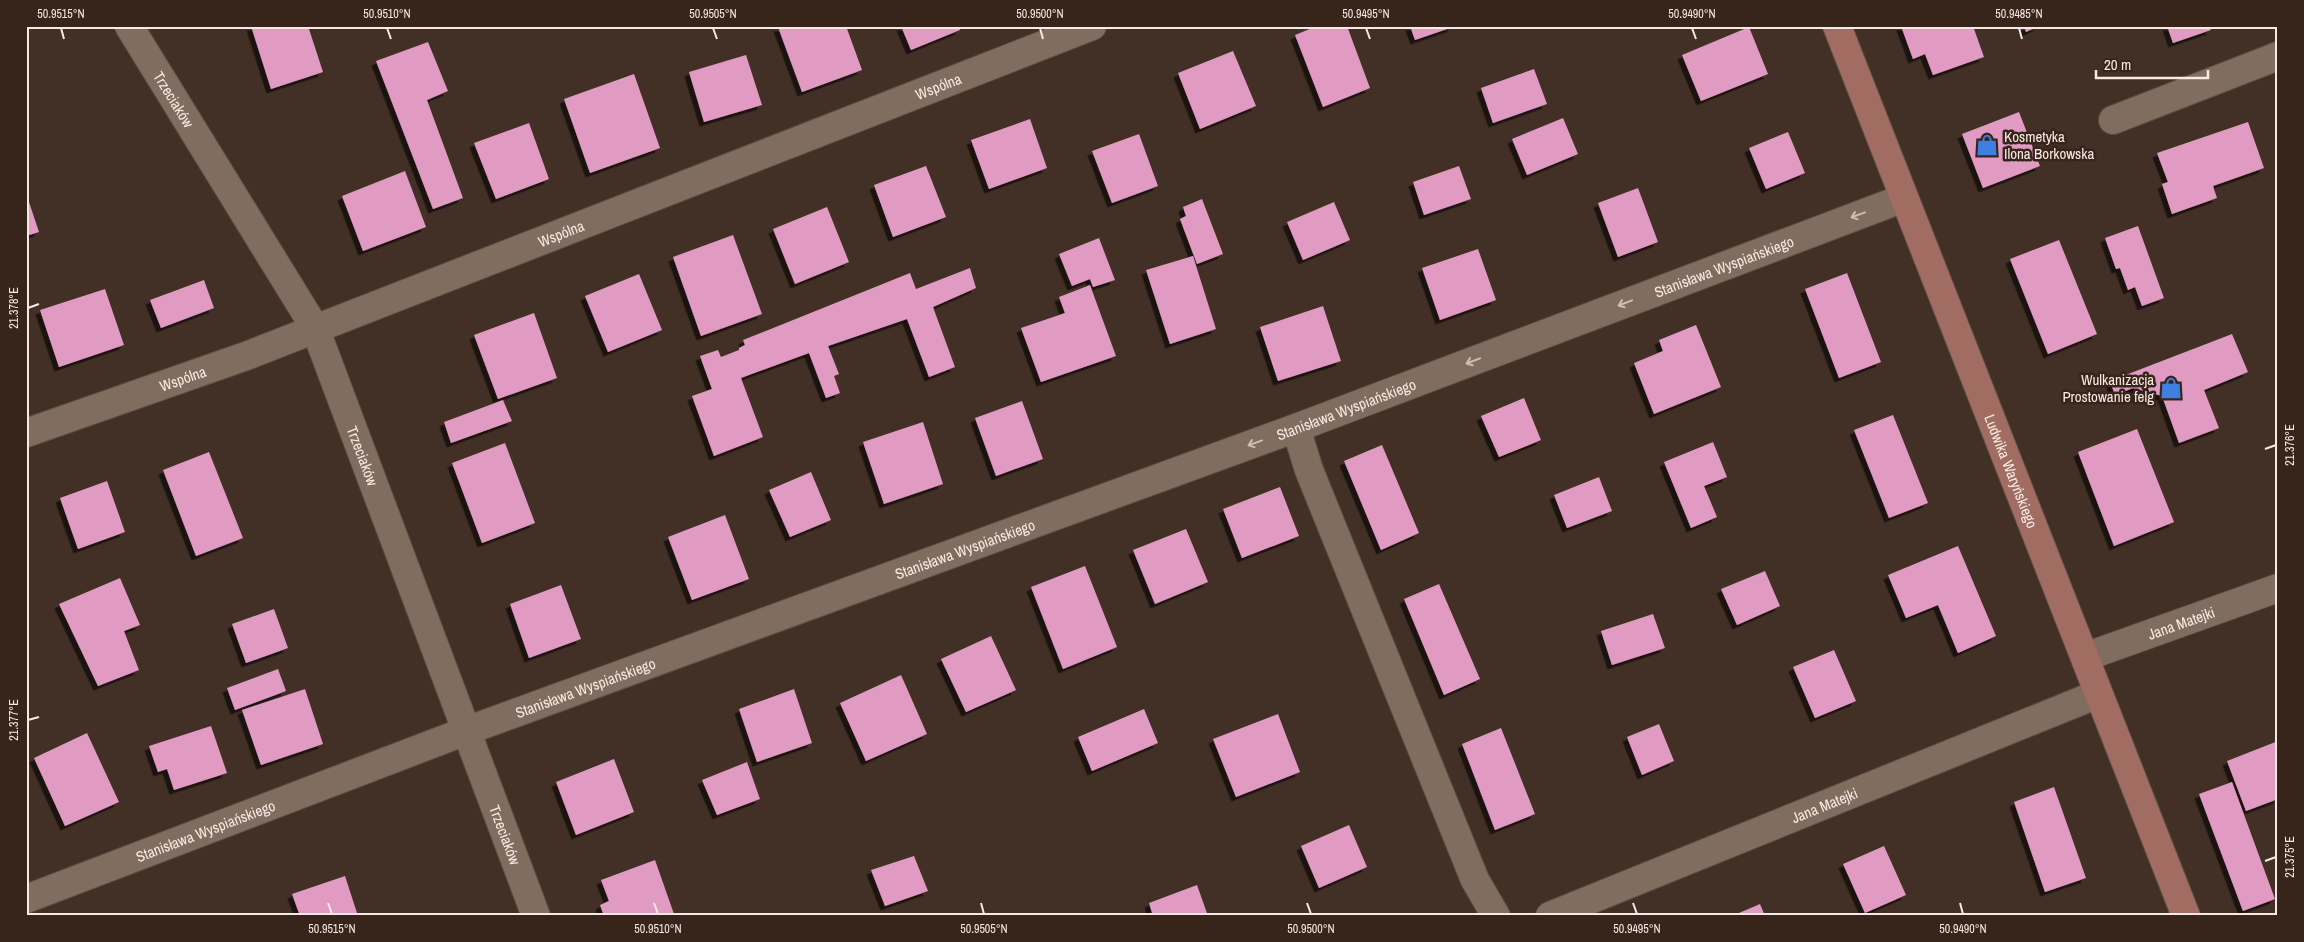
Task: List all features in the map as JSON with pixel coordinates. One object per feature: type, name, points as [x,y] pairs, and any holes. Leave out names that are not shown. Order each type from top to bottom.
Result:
[{"type":"main road","name":"Ludwika Waryńskiego","points":[[1836,26],[2186,916]]},
{"type":"street","name":"Trzeciaków","points":[[129,26],[315,328],[536,916]]},
{"type":"street","name":"Wspólna","points":[[26,433],[246,356],[1092,26]]},
{"type":"street","points":[[2113,120],[2278,56]]},
{"type":"street","name":"Stanisława Wyspiańskiego","points":[[36,903],[466,731],[1296,428],[1904,198]]},
{"type":"street","points":[[1296,428],[1309,470],[1471,871],[1496,916]]},
{"type":"street","name":"Jana Matejki","points":[[2084,658],[2278,588]]},
{"type":"street","name":"Jana Matejki","points":[[1550,916],[2098,694]]},
{"type":"building","points":[[251,26],[308,26],[323,72],[271,89]]},
{"type":"building","points":[[846,26],[862,70],[802,92],[778,27]]},
{"type":"building","points":[[901,26],[959,26],[960,30],[911,50]]},
{"type":"building","points":[[1317,26],[1347,26],[1370,88],[1323,107],[1295,35]]},
{"type":"building","points":[[1410,26],[1453,26],[1453,27],[1415,40]]},
{"type":"building","points":[[1901,26],[1973,26],[1984,57],[1933,75],[1925,54],[1913,59]]},
{"type":"building","points":[[2024,26],[2039,26],[2026,32]]},
{"type":"building","points":[[2167,26],[2209,26],[2211,30],[2173,43]]},
{"type":"building","points":[[1749,27],[1768,74],[1701,101],[1682,55]]},
{"type":"building","points":[[428,42],[448,91],[427,100],[463,198],[433,209],[376,61]]},
{"type":"building","points":[[1233,51],[1256,106],[1200,129],[1178,73]]},
{"type":"building","points":[[746,55],[762,105],[704,122],[689,72]]},
{"type":"building","points":[[1534,69],[1547,104],[1493,123],[1481,88]]},
{"type":"building","points":[[634,74],[660,148],[590,173],[564,99]]},
{"type":"building","points":[[2019,112],[2040,166],[1983,188],[1962,134]]},
{"type":"building","points":[[1563,118],[1578,154],[1527,175],[1512,139]]},
{"type":"building","points":[[1030,119],[1047,168],[989,189],[971,140]]},
{"type":"building","points":[[2248,122],[2264,168],[2213,186],[2217,198],[2172,214],[2162,184],[2168,182],[2157,153]]},
{"type":"building","points":[[529,123],[549,179],[496,199],[474,143]]},
{"type":"building","points":[[1788,132],[1805,173],[1766,189],[1749,148]]},
{"type":"building","points":[[1139,134],[1158,186],[1112,203],[1092,151]]},
{"type":"building","points":[[926,166],[946,217],[893,237],[874,185]]},
{"type":"building","points":[[1459,166],[1471,199],[1424,215],[1413,182]]},
{"type":"building","points":[[405,171],[426,227],[363,251],[342,196]]},
{"type":"building","points":[[1638,188],[1658,242],[1618,257],[1598,203]]},
{"type":"building","points":[[26,193],[39,232],[26,236]]},
{"type":"building","points":[[1202,199],[1223,254],[1197,264],[1180,219],[1186,216],[1183,207]]},
{"type":"building","points":[[1334,202],[1350,240],[1303,260],[1287,222]]},
{"type":"building","points":[[827,207],[849,262],[795,284],[773,229]]},
{"type":"building","points":[[2138,226],[2164,298],[2142,306],[2135,287],[2128,290],[2120,268],[2116,269],[2105,238]]},
{"type":"building","points":[[733,235],[762,314],[701,336],[673,257]]},
{"type":"building","points":[[1099,238],[1115,280],[1093,287],[1090,279],[1072,286],[1059,254]]},
{"type":"building","points":[[2059,240],[2097,334],[2048,354],[2010,259]]},
{"type":"building","points":[[1478,249],[1496,300],[1440,320],[1422,268]]},
{"type":"building","points":[[1193,256],[1216,329],[1170,344],[1146,270]]},
{"type":"building","points":[[970,268],[976,288],[933,307],[955,367],[929,377],[907,319],[828,346],[839,374],[834,376],[840,393],[826,398],[809,353],[757,372],[741,378],[763,437],[714,456],[692,396],[712,389],[700,356],[718,350],[721,357],[739,350],[739,348],[745,345],[743,340],[910,273],[916,289]]},
{"type":"building","points":[[1847,273],[1881,362],[1839,378],[1805,289]]},
{"type":"building","points":[[639,274],[662,330],[608,352],[585,296]]},
{"type":"building","points":[[204,280],[214,308],[161,328],[150,300]]},
{"type":"building","points":[[1090,285],[1116,356],[1041,382],[1021,328],[1065,313],[1059,297]]},
{"type":"building","points":[[105,289],[124,345],[59,367],[40,310]]},
{"type":"building","points":[[1323,306],[1341,361],[1278,381],[1260,327]]},
{"type":"building","points":[[534,313],[557,378],[498,399],[474,335]]},
{"type":"building","points":[[1696,325],[1721,387],[1654,414],[1634,363],[1663,351],[1659,340]]},
{"type":"building","points":[[2232,334],[2248,372],[2204,390],[2219,428],[2179,443],[2162,396],[2133,388],[2115,395],[2110,381]]},
{"type":"building","points":[[1524,398],[1541,440],[1499,457],[1481,416]]},
{"type":"building","points":[[503,400],[512,421],[451,443],[444,422]]},
{"type":"building","points":[[1022,401],[1043,459],[996,476],[975,418]]},
{"type":"building","points":[[1893,415],[1928,503],[1889,518],[1854,430]]},
{"type":"building","points":[[923,422],[943,484],[884,504],[863,442]]},
{"type":"building","points":[[2137,429],[2174,522],[2114,546],[2078,452]]},
{"type":"building","points":[[1713,442],[1727,477],[1704,486],[1717,517],[1691,528],[1664,462]]},
{"type":"building","points":[[505,443],[535,523],[482,543],[452,463]]},
{"type":"building","points":[[1382,445],[1419,533],[1381,550],[1344,461]]},
{"type":"building","points":[[209,452],[243,538],[196,556],[163,470]]},
{"type":"building","points":[[811,472],[831,520],[790,537],[769,490]]},
{"type":"building","points":[[1599,477],[1612,511],[1567,528],[1554,495]]},
{"type":"building","points":[[107,481],[125,532],[78,549],[60,498]]},
{"type":"building","points":[[1280,487],[1299,536],[1242,558],[1223,509]]},
{"type":"building","points":[[725,515],[749,579],[692,600],[668,537]]},
{"type":"building","points":[[1186,529],[1208,582],[1155,604],[1133,550]]},
{"type":"building","points":[[1958,546],[1996,636],[1958,653],[1938,605],[1906,618],[1888,575]]},
{"type":"building","points":[[1085,566],[1117,647],[1063,669],[1031,587]]},
{"type":"building","points":[[1765,571],[1780,606],[1737,625],[1721,589]]},
{"type":"building","points":[[120,578],[140,625],[124,631],[139,670],[98,686],[59,604]]},
{"type":"building","points":[[1439,584],[1480,679],[1444,695],[1404,599]]},
{"type":"building","points":[[561,585],[581,639],[529,658],[510,604]]},
{"type":"building","points":[[274,609],[288,648],[246,663],[232,624]]},
{"type":"building","points":[[1653,614],[1665,648],[1612,665],[1601,631]]},
{"type":"building","points":[[991,636],[1016,690],[966,712],[941,659]]},
{"type":"building","points":[[1834,650],[1856,701],[1815,718],[1793,667]]},
{"type":"building","points":[[278,669],[286,691],[235,710],[227,688]]},
{"type":"building","points":[[901,675],[927,734],[866,761],[840,703]]},
{"type":"building","points":[[305,689],[323,744],[261,765],[242,710]]},
{"type":"building","points":[[794,689],[812,743],[757,762],[739,709]]},
{"type":"building","points":[[1144,709],[1158,743],[1092,771],[1078,737]]},
{"type":"building","points":[[1278,714],[1300,772],[1236,797],[1213,739]]},
{"type":"building","points":[[1659,724],[1674,761],[1642,775],[1627,737]]},
{"type":"building","points":[[211,726],[227,773],[174,790],[167,769],[158,772],[149,746]]},
{"type":"building","points":[[1501,728],[1535,814],[1495,830],[1462,744]]},
{"type":"building","points":[[87,733],[119,802],[65,826],[34,758]]},
{"type":"building","points":[[2278,741],[2278,799],[2246,811],[2227,761]]},
{"type":"building","points":[[614,759],[634,812],[576,835],[556,782]]},
{"type":"building","points":[[747,762],[760,799],[717,815],[702,780]]},
{"type":"building","points":[[2232,782],[2275,899],[2243,911],[2199,794]]},
{"type":"building","points":[[2054,787],[2086,878],[2045,892],[2014,802]]},
{"type":"building","points":[[1349,825],[1367,867],[1319,888],[1301,846]]},
{"type":"building","points":[[1884,846],[1906,895],[1865,913],[1843,864]]},
{"type":"building","points":[[914,856],[928,891],[885,906],[871,870]]},
{"type":"building","points":[[655,860],[674,914],[604,916],[600,905],[609,901],[601,880]]},
{"type":"building","points":[[345,876],[358,916],[300,916],[292,894]]},
{"type":"building","points":[[1197,885],[1208,916],[1153,916],[1149,903]]},
{"type":"building","points":[[1760,904],[1765,916],[1732,916]]},
{"type":"place","name":"Kosmetyka Ilona Borkowska","points":[[1987,145]]},
{"type":"place","name":"Wulkanizacja Prostowanie felg","points":[[2171,388]]}]
